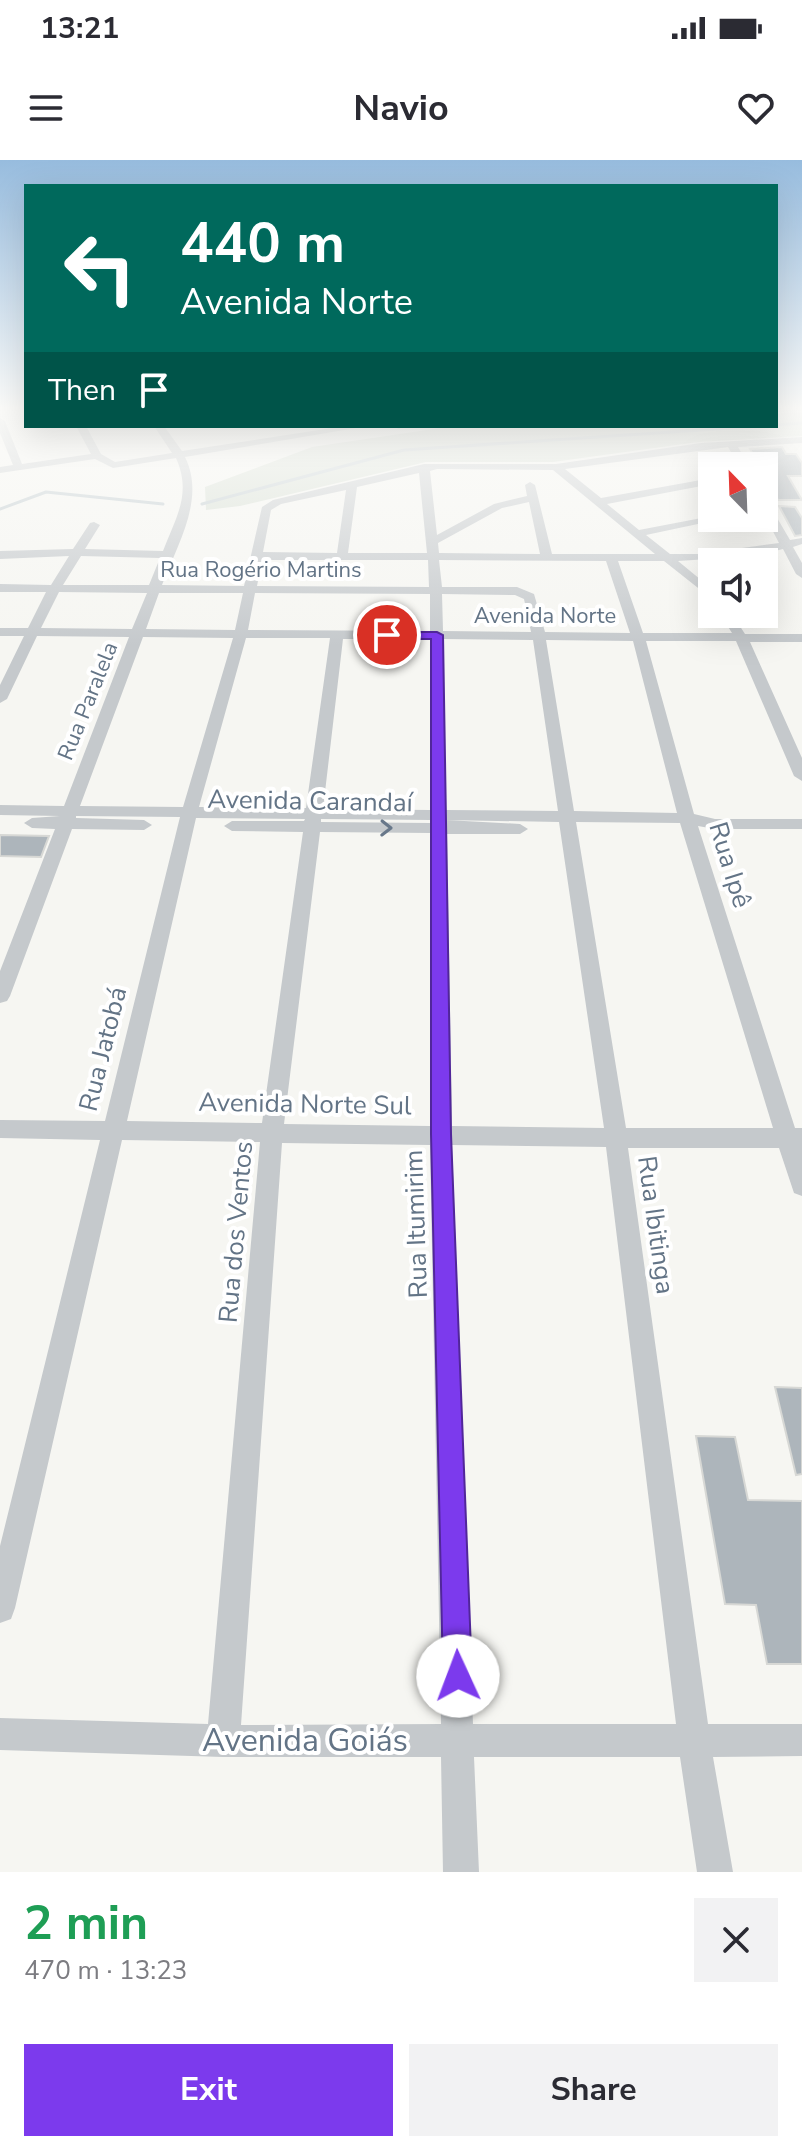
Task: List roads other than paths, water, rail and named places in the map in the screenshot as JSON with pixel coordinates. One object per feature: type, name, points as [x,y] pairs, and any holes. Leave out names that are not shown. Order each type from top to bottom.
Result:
[{"type":"street","name":"Rua Paralela","points":[[0,996],[66,816],[139,633],[189,497],[190,487]]},
{"type":"street","name":"Rua Jatobá","points":[[0,1608],[188,818],[241,633],[268,506],[341,487]]},
{"type":"street","points":[[342,557],[352,487]]},
{"type":"street","name":"Rua Itumirim","points":[[426,487],[436,591],[441,1134],[460,1740],[461,1872]]},
{"type":"street","points":[[530,487],[547,559]]},
{"type":"street","points":[[580,487],[698,583]]},
{"type":"street","points":[[598,502],[680,487]]},
{"type":"street","points":[[433,550],[498,506],[534,498]]},
{"type":"street","points":[[639,533],[698,522]]},
{"type":"street","points":[[0,699],[54,589],[94,525]]},
{"type":"street","points":[[778,530],[802,574]]},
{"type":"street","points":[[257,556],[342,557],[433,550],[547,559],[723,557],[802,541]]},
{"type":"street","points":[[0,555],[78,552],[168,555]]},
{"type":"street","name":"Rua Ipê","points":[[611,559],[638,636],[689,824],[795,1138],[802,1186]]},
{"type":"street","name":"Rua Rogério Martins","points":[[0,588],[522,592]]},
{"type":"street","name":"Rua Ibitinga","points":[[522,592],[530,597],[539,636],[616,1138],[694,1738],[715,1872]]},
{"type":"street","points":[[735,628],[802,776]]},
{"type":"street","name":"Avenida Norte","points":[[0,632],[802,638]]},
{"type":"street","name":"Rua dos Ventos","points":[[223,1741],[272,1133],[337,635]]},
{"type":"street","name":"Avenida Carandaí","points":[[0,810],[66,816],[802,824]]},
{"type":"street","name":"Avenida Carandaí","points":[[0,823],[66,816]]},
{"type":"street","name":"Avenida Norte Sul","points":[[0,1129],[795,1138]]},
{"type":"street","name":"Avenida Goiás","points":[[0,1734],[223,1741],[802,1740]]},
{"type":"waterway","points":[[202,504],[266,487]]},
{"type":"waterway","points":[[0,509],[46,492],[163,504]]}]
